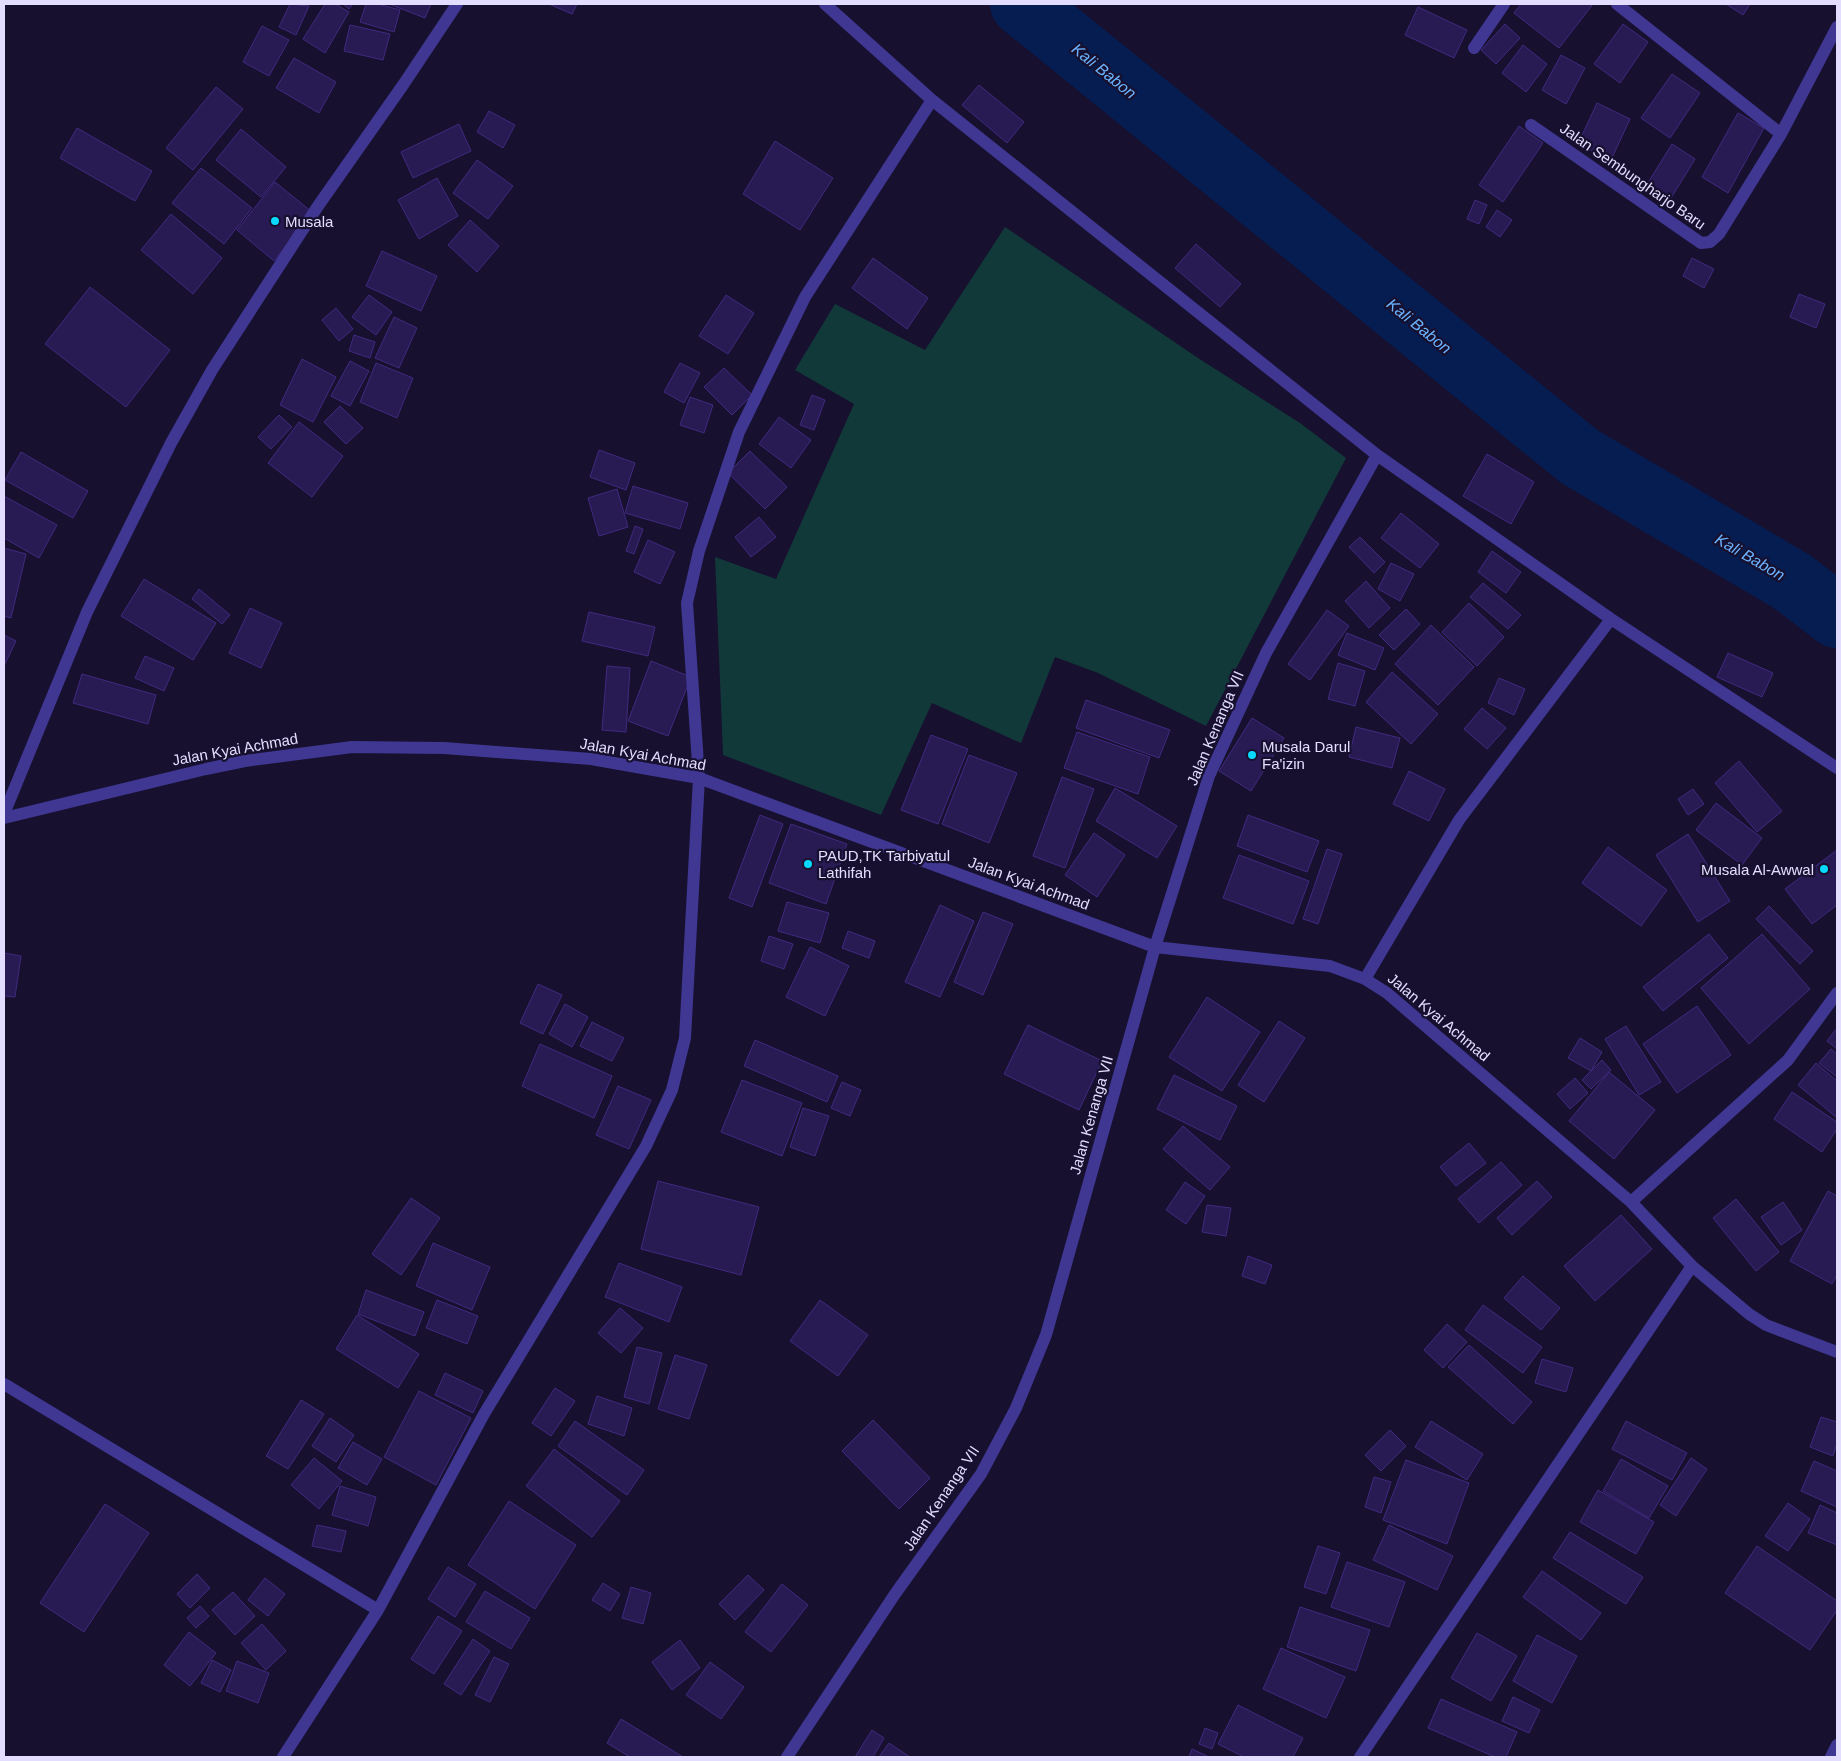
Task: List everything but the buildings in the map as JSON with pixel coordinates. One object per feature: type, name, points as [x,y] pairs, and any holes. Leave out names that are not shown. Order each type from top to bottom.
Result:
[{"type":"street","points":[[4,816],[88,612],[171,443],[212,370],[318,206],[457,4]]},
{"type":"street","points":[[825,4],[932,100],[1376,455],[1611,619],[1837,768]]},
{"type":"street","points":[[1474,48],[1504,4]]},
{"type":"street","points":[[1617,4],[1781,134]]},
{"type":"street","name":"Jalan Sembungharjo Baru","points":[[1531,125],[1701,243],[1710,242],[1719,234],[1781,134],[1837,27]]},
{"type":"street","points":[[283,1757],[378,1610],[484,1414],[646,1146],[672,1090],[685,1038],[699,778],[687,603],[699,552],[739,432],[804,297],[932,100]]},
{"type":"street","name":"Jalan Kenanga VII","points":[[787,1757],[895,1594],[981,1474],[1016,1408],[1046,1335],[1154,946],[1210,776],[1266,653],[1376,455]]},
{"type":"street","points":[[1365,979],[1459,820],[1611,619]]},
{"type":"street","name":"Jalan Kyai Achmad","points":[[4,816],[245,761],[352,747],[444,748],[591,759],[699,778],[1154,946],[1330,966],[1365,979],[1387,992],[1631,1202],[1692,1266],[1749,1314],[1766,1325],[1837,1352]]},
{"type":"street","points":[[1631,1202],[1788,1060],[1837,992]]},
{"type":"street","points":[[1360,1757],[1692,1266]]},
{"type":"street","points":[[4,1384],[378,1610]]},
{"type":"street","points":[[1831,1757],[1837,1745]]},
{"type":"green space","points":[[1005,227],[1198,358],[1300,423],[1346,458],[1206,726],[1098,673],[1055,657],[1021,743],[932,703],[881,815],[723,755],[715,557],[776,579],[854,404],[795,370],[835,304],[925,350]]},
{"type":"waterway","name":"Kali Babon","points":[[1022,4],[1580,457],[1791,581],[1837,616]]},
{"type":"place","name":"Musala","points":[[275,221]]},
{"type":"place","name":"Musala Darul Fa'izin","points":[[1252,755]]},
{"type":"place","name":"PAUD,TK Tarbiyatul Lathifah","points":[[808,864]]},
{"type":"place","name":"Musala Al-Awwal","points":[[1824,869]]}]
